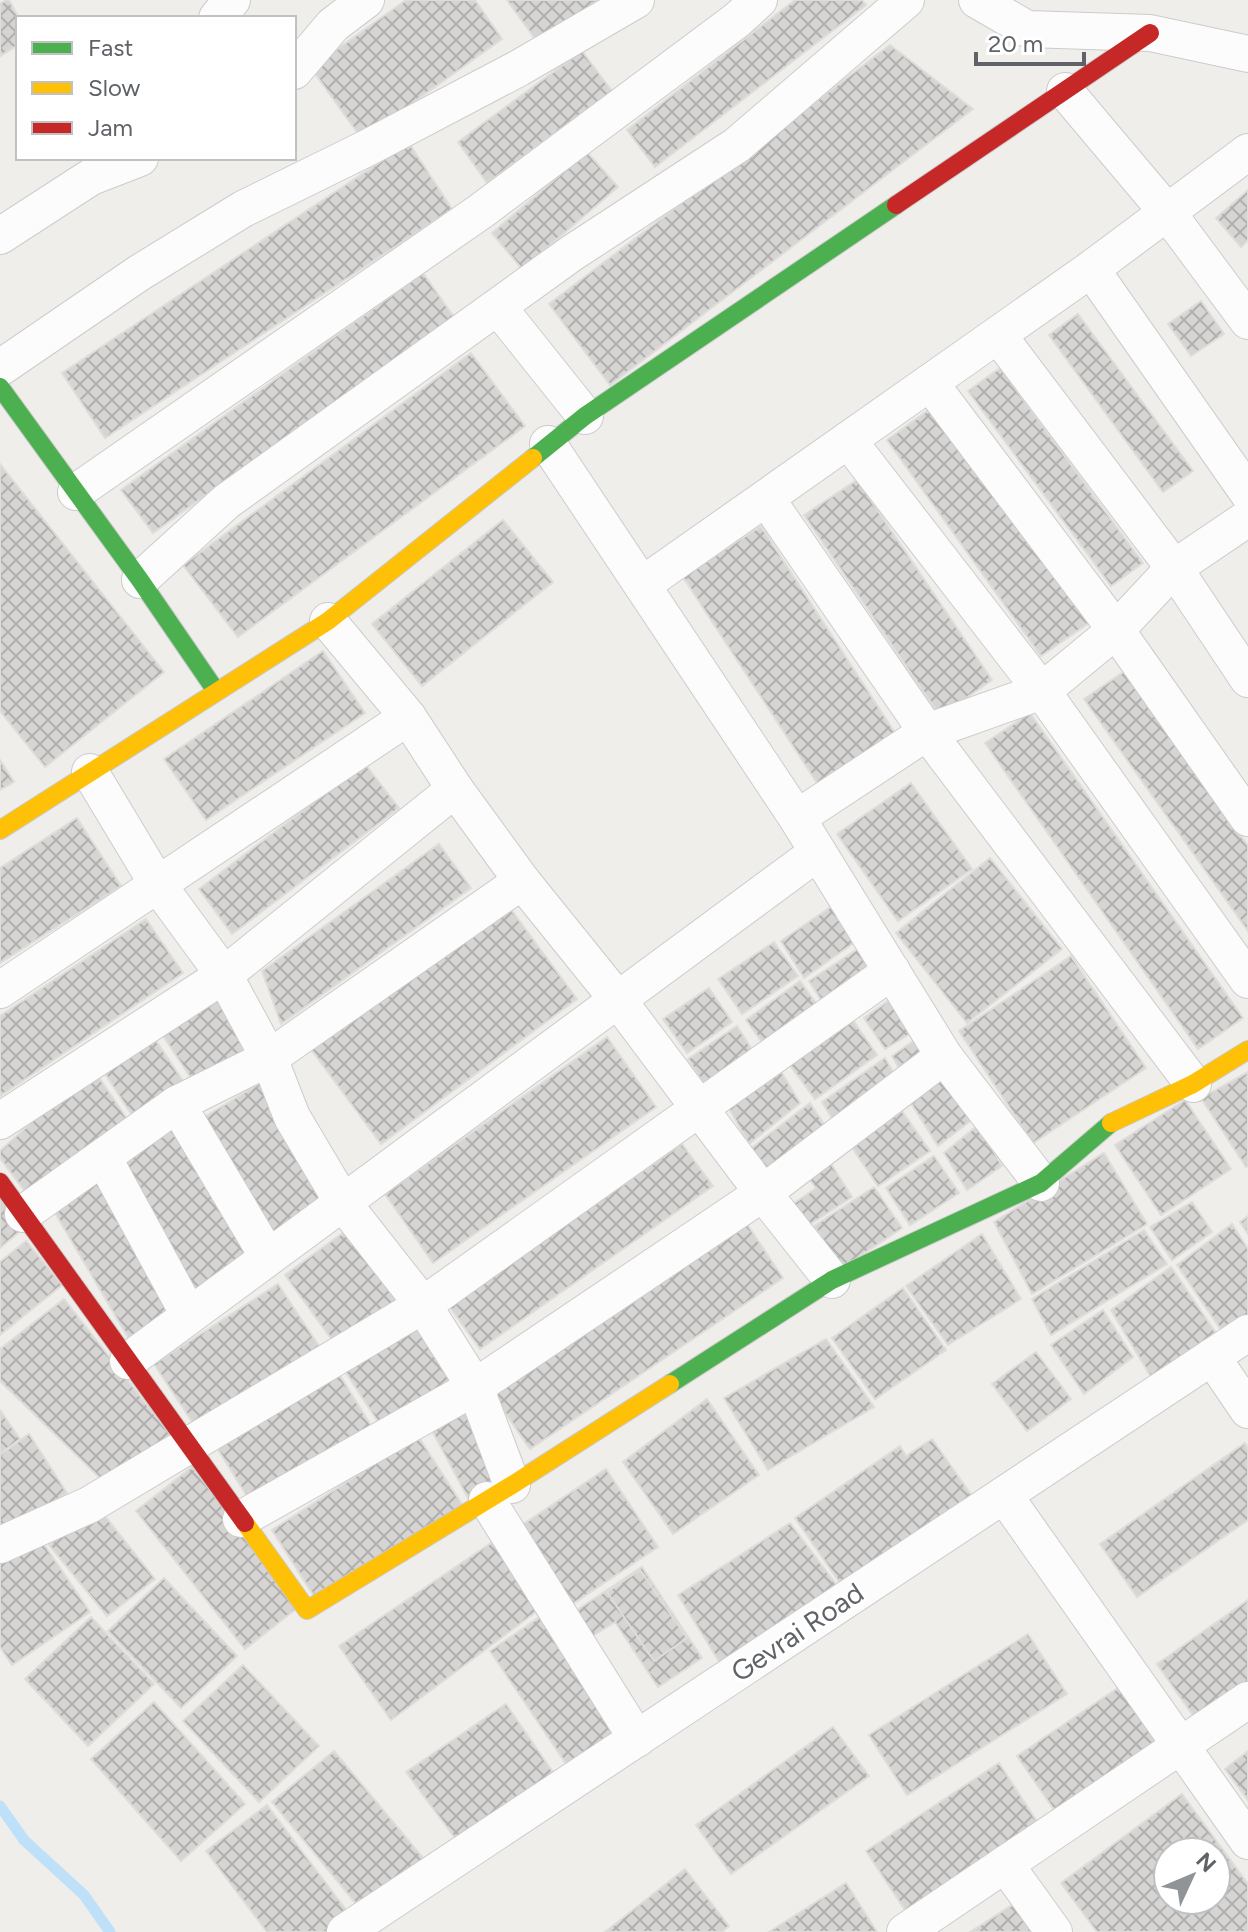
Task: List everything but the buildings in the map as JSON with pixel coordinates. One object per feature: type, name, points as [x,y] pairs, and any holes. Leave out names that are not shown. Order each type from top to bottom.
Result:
[{"type":"street","points":[[219,16],[232,0]]},
{"type":"street","points":[[296,69],[333,25],[366,0]]},
{"type":"street","points":[[0,368],[139,273],[243,209],[519,68],[636,0]]},
{"type":"street","points":[[76,492],[481,211],[737,20],[759,0]]},
{"type":"street","points":[[140,580],[227,501],[572,253],[737,145],[906,0]]},
{"type":"street","points":[[977,0],[1027,29],[1150,33],[1248,54]]},
{"type":"street","points":[[0,830],[328,621],[585,416],[1150,33]]},
{"type":"street","points":[[1065,91],[1167,212],[1248,321]]},
{"type":"street","points":[[642,585],[1091,269],[1248,152]]},
{"type":"street","points":[[0,236],[99,168],[132,160]]},
{"type":"street","points":[[1091,269],[1248,493]]},
{"type":"street","points":[[498,307],[585,416]]},
{"type":"street","points":[[998,335],[1174,568],[1248,679]]},
{"type":"street","points":[[930,383],[1116,630],[1248,818]]},
{"type":"street","points":[[0,387],[216,691]]},
{"type":"street","points":[[848,440],[1042,691],[1248,980]]},
{"type":"street","points":[[548,444],[797,818],[944,1056],[1041,1183]]},
{"type":"street","points":[[766,498],[927,732],[1193,1084]]},
{"type":"street","points":[[797,818],[927,732],[1042,691],[1116,630],[1174,568],[1248,518]]},
{"type":"street","points":[[328,621],[408,717],[455,789],[522,881],[618,1000],[832,1280]]},
{"type":"street","points":[[0,990],[408,717]]},
{"type":"street","points":[[90,772],[158,885],[224,975],[269,1058],[292,1117],[343,1203],[423,1305],[475,1387],[500,1492],[637,1739]]},
{"type":"street","points":[[0,1121],[224,975],[455,789]]},
{"type":"street","points":[[128,1361],[818,852]]},
{"type":"street","points":[[23,1214],[177,1104],[269,1058],[522,881]]},
{"type":"street","points":[[0,1545],[89,1505],[423,1305],[892,971]]},
{"type":"street","points":[[0,1182],[307,1610],[500,1492],[832,1280],[1041,1183],[1113,1122],[1193,1084],[1248,1050]]},
{"type":"street","points":[[241,1519],[475,1387],[763,1193],[944,1056]]},
{"type":"street","points":[[177,1104],[268,1257]]},
{"type":"street","points":[[103,1157],[189,1315]]},
{"type":"street","name":"Gevrai Road","points":[[345,1932],[1248,1333]]},
{"type":"street","points":[[1212,1357],[1248,1410]]},
{"type":"street","points":[[1004,1495],[1248,1841]]},
{"type":"street","points":[[905,1932],[1248,1700]]},
{"type":"street","points":[[1005,1864],[1054,1932]]},
{"type":"waterway","points":[[0,1806],[24,1840],[84,1895],[110,1932]]},
{"type":"traffic: fast","points":[[533,458],[585,416],[896,205]]},
{"type":"traffic: fast","points":[[0,387],[216,691]]},
{"type":"traffic: fast","points":[[670,1384],[832,1280],[1041,1183],[1111,1123]]},
{"type":"traffic: slow","points":[[0,830],[328,621],[533,458]]},
{"type":"traffic: slow","points":[[1111,1123],[1193,1084],[1248,1050]]},
{"type":"traffic: slow","points":[[245,1523],[307,1610],[670,1384]]},
{"type":"traffic: jam","points":[[896,205],[1150,33]]},
{"type":"traffic: jam","points":[[0,1182],[245,1523]]}]
